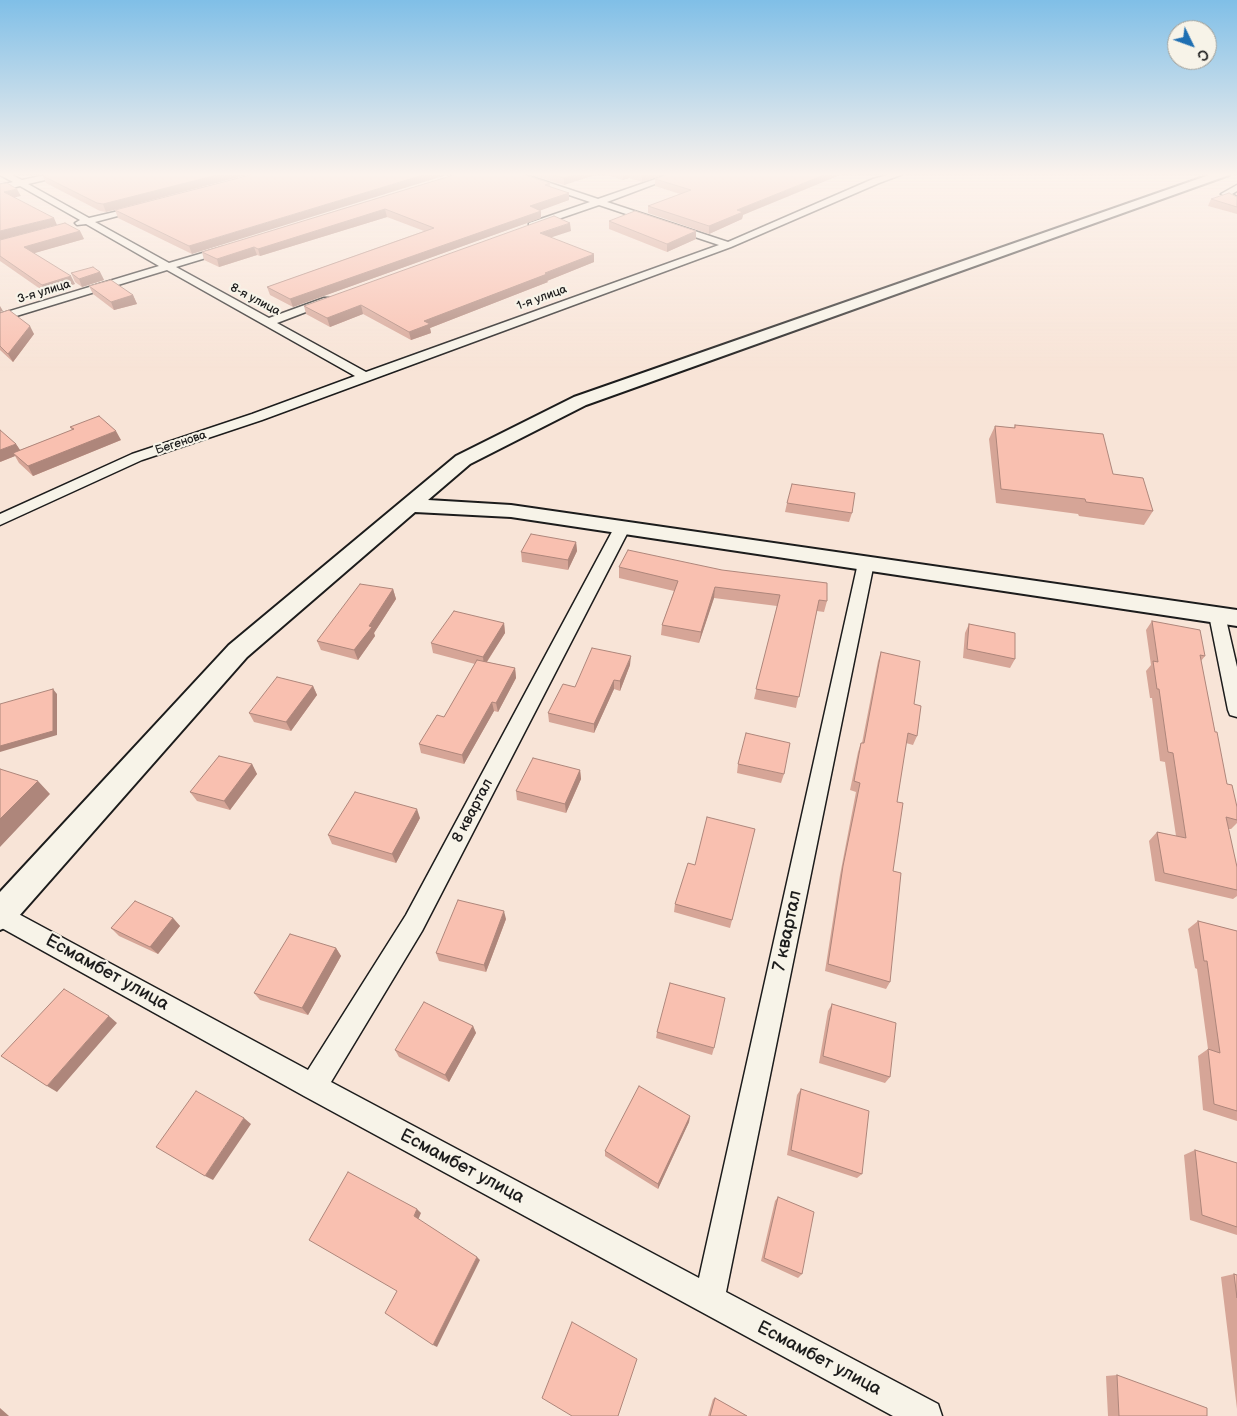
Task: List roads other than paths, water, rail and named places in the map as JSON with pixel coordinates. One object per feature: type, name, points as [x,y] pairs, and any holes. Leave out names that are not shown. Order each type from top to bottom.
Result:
[{"type":"main road","points":[[0,915],[238,651],[463,460],[580,401],[1037,239]]},
{"type":"main road","points":[[408,505],[510,511],[1227,616]]},
{"type":"street","name":"8-я улица","points":[[119,239],[366,376]]},
{"type":"street","points":[[711,239],[728,245],[742,239]]},
{"type":"street","name":"1-я улица","points":[[366,376],[728,245]]},
{"type":"street","name":"3-я улица","points":[[0,318],[233,247]]},
{"type":"street","points":[[269,322],[334,298]]},
{"type":"street","name":"Бегенова","points":[[0,520],[137,457],[257,417],[366,376]]},
{"type":"street","name":"8 квартал","points":[[313,1087],[414,923],[622,528]]},
{"type":"street","name":"7 квартал","points":[[709,1300],[866,563]]},
{"type":"street","points":[[1227,616],[1237,710]]},
{"type":"street","name":"Есмамбет улица","points":[[0,915],[313,1087],[926,1416]]}]
